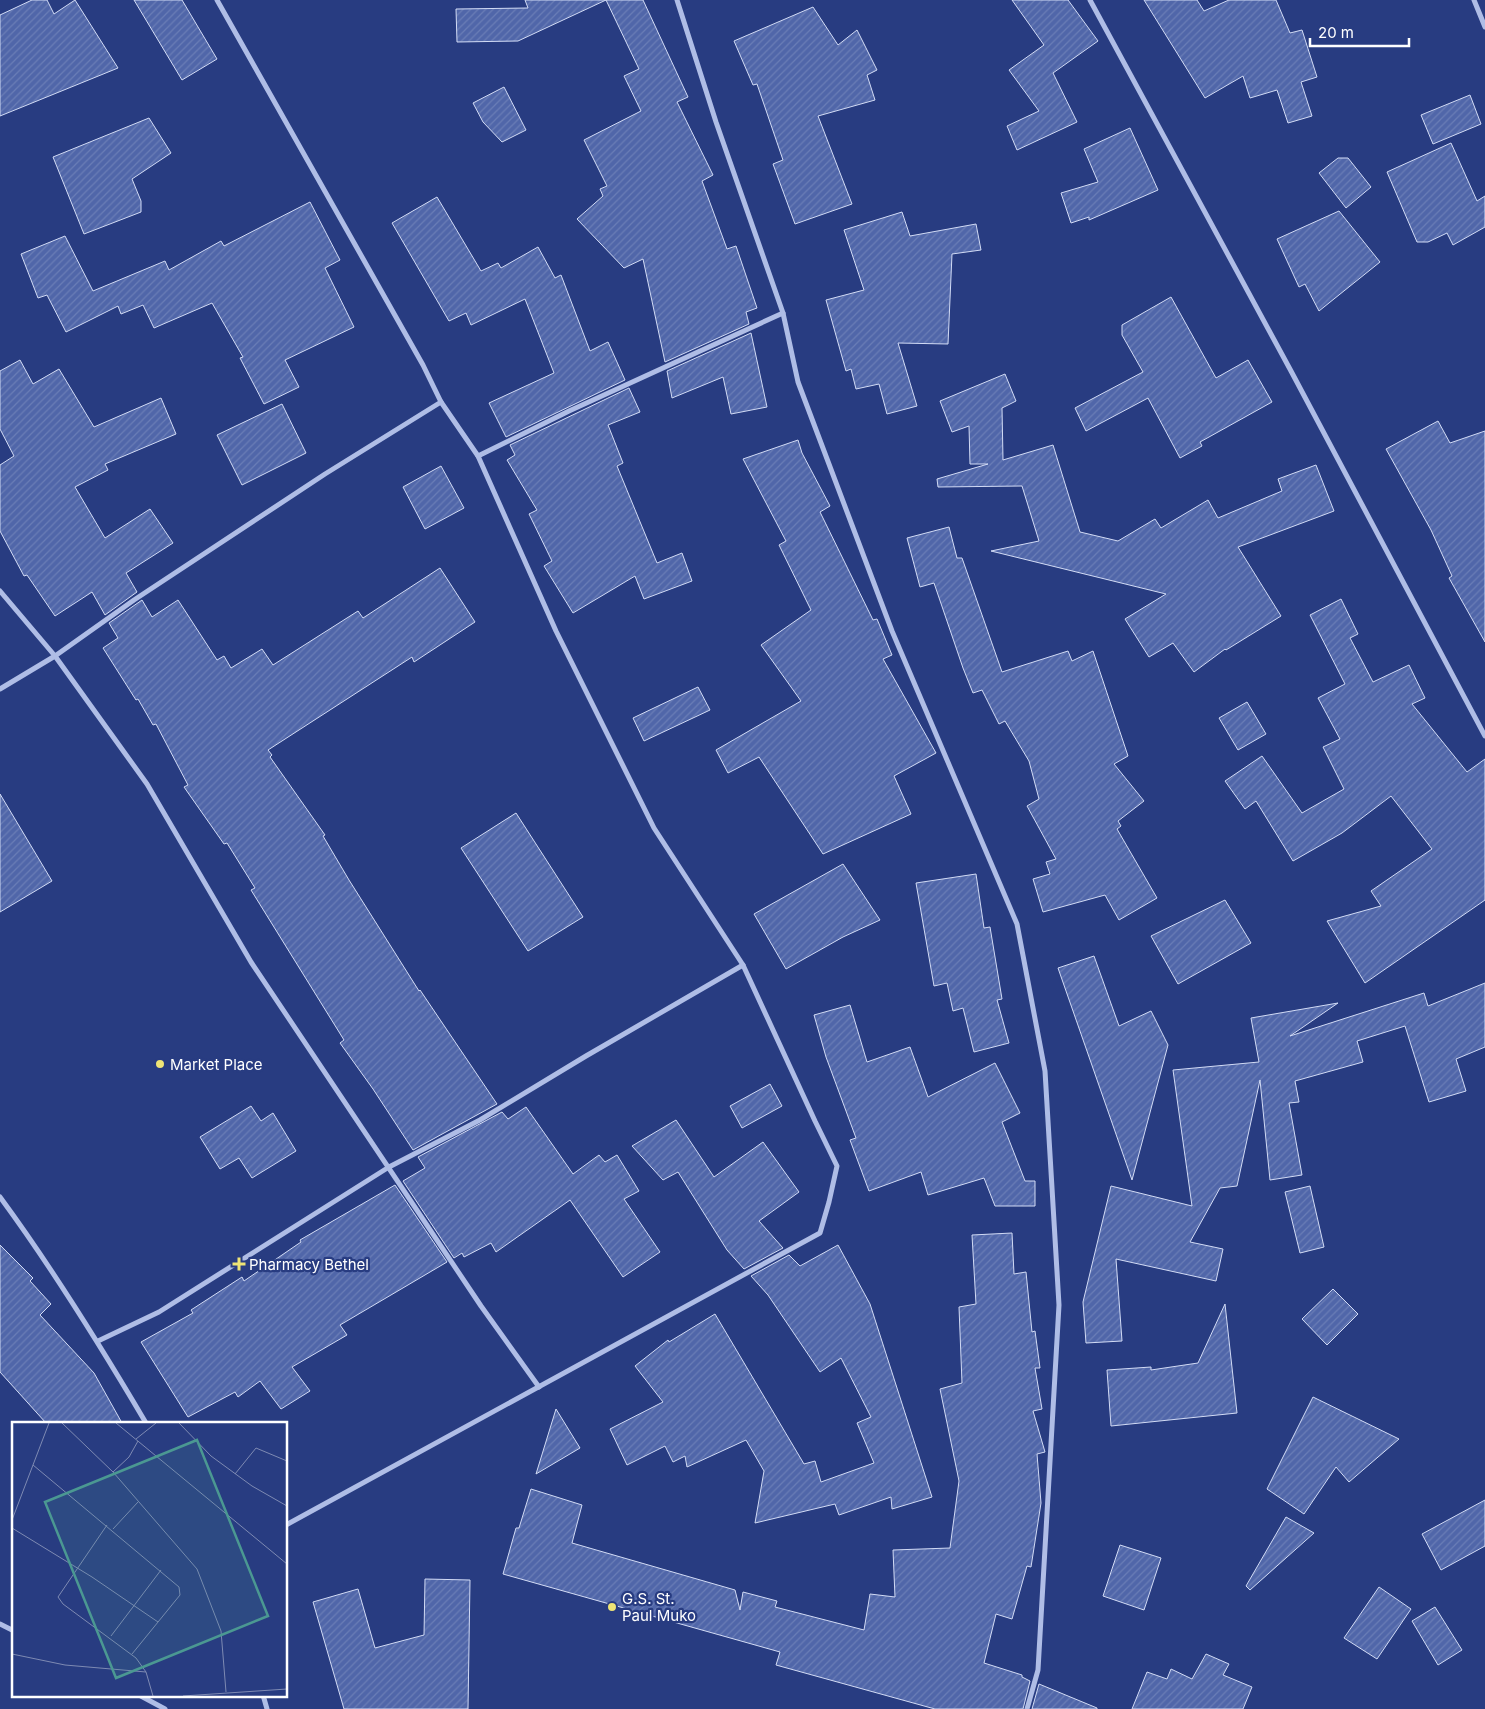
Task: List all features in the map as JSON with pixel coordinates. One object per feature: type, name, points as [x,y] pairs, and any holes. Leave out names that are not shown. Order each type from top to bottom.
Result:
[{"type":"street","points":[[217,0],[419,357],[441,402],[478,456],[556,631],[654,828],[742,965],[837,1166],[820,1233],[288,1525]]},
{"type":"street","points":[[677,0],[716,122],[783,313],[798,382],[888,622],[1017,924],[1044,1071],[1059,1305],[1038,1670],[1027,1709]]},
{"type":"street","points":[[1090,0],[1291,371],[1485,736]]},
{"type":"street","points":[[1474,0],[1485,27]]},
{"type":"street","points":[[478,456],[569,411],[783,313]]},
{"type":"street","points":[[0,689],[55,656],[134,600],[325,474],[441,402]]},
{"type":"street","points":[[0,591],[55,656],[146,784],[252,962],[482,1306],[539,1387]]},
{"type":"street","points":[[98,1342],[160,1312],[389,1166],[480,1120],[742,965]]},
{"type":"street","points":[[0,1197],[28,1234],[98,1342],[145,1422]]},
{"type":"street","points":[[0,1624],[12,1630]]},
{"type":"street","points":[[141,1696],[165,1709]]},
{"type":"street","points":[[263,1696],[267,1709]]},
{"type":"building","points":[[32,0],[47,0],[54,14],[75,0],[118,68],[0,116],[0,15]]},
{"type":"building","points":[[134,0],[182,0],[217,59],[182,80]]},
{"type":"building","points":[[525,0],[606,0],[518,41],[457,42],[456,9],[528,8]]},
{"type":"building","points":[[606,0],[643,0],[688,97],[677,102],[713,175],[702,181],[727,249],[736,246],[757,308],[746,312],[749,324],[665,362],[643,259],[624,268],[577,219],[603,196],[600,189],[607,186],[584,140],[641,111],[624,76],[639,69]]},
{"type":"building","points":[[1012,0],[1068,0],[1098,41],[1053,73],[1077,122],[1017,150],[1007,126],[1039,111],[1009,70],[1044,45]]},
{"type":"building","points":[[1144,0],[1197,0],[1204,11],[1229,0],[1276,0],[1290,33],[1302,30],[1317,77],[1301,82],[1312,116],[1288,123],[1277,90],[1250,98],[1243,76],[1205,98]]},
{"type":"building","points":[[813,7],[838,45],[857,30],[877,70],[867,75],[875,100],[818,116],[852,204],[795,224],[773,164],[783,160],[757,84],[753,85],[734,41]]},
{"type":"building","points":[[504,87],[526,130],[502,142],[483,122],[473,103]]},
{"type":"building","points":[[1470,95],[1481,124],[1433,144],[1421,115]]},
{"type":"building","points":[[149,118],[171,153],[132,179],[141,201],[141,212],[84,234],[53,157]]},
{"type":"building","points":[[1130,128],[1158,190],[1089,220],[1089,217],[1071,223],[1061,193],[1098,182],[1084,149]]},
{"type":"building","points":[[1451,143],[1477,201],[1485,196],[1485,227],[1453,245],[1447,233],[1428,242],[1417,242],[1387,172]]},
{"type":"building","points":[[1338,158],[1348,158],[1371,187],[1346,208],[1319,173]]},
{"type":"building","points":[[437,197],[481,271],[498,263],[501,268],[538,247],[555,278],[561,275],[590,351],[608,342],[625,380],[506,437],[489,403],[554,373],[525,299],[471,325],[466,313],[449,321],[392,223]]},
{"type":"building","points":[[310,202],[340,260],[325,268],[354,327],[285,360],[299,387],[264,404],[240,358],[243,357],[212,303],[154,328],[143,305],[121,314],[118,306],[66,332],[47,295],[38,298],[21,254],[65,236],[93,291],[165,261],[169,270],[221,241],[224,246]]},
{"type":"building","points":[[1339,211],[1380,262],[1319,311],[1305,284],[1299,287],[1277,239]]},
{"type":"building","points":[[902,212],[910,236],[976,224],[981,250],[952,254],[948,344],[898,343],[917,406],[887,414],[879,384],[856,389],[851,369],[846,371],[826,300],[864,290],[844,230]]},
{"type":"building","points":[[1171,297],[1216,378],[1248,360],[1272,402],[1200,442],[1202,446],[1180,458],[1148,398],[1086,431],[1075,408],[1143,372],[1122,335],[1122,325]]},
{"type":"building","points":[[751,333],[767,407],[731,414],[723,377],[672,398],[667,371]]},
{"type":"building","points":[[20,360],[33,384],[59,369],[94,427],[161,398],[176,434],[105,464],[108,470],[75,487],[105,538],[150,509],[173,543],[126,573],[137,592],[105,615],[92,592],[55,616],[27,575],[24,576],[0,531],[0,465],[14,456],[0,429],[0,371]]},
{"type":"building","points":[[1005,374],[1016,401],[1002,408],[1003,460],[1053,445],[1080,532],[1118,541],[1155,519],[1161,528],[1208,500],[1218,518],[1282,491],[1278,479],[1316,465],[1334,511],[1238,547],[1281,616],[1225,649],[1194,672],[1173,643],[1149,657],[1125,619],[1166,594],[991,551],[1039,541],[1022,486],[938,487],[937,479],[988,464],[970,464],[969,426],[952,432],[940,401]]},
{"type":"building","points":[[629,388],[640,412],[608,425],[623,463],[617,466],[657,563],[682,553],[692,581],[644,599],[635,576],[573,613],[544,566],[552,561],[529,514],[537,510],[507,460],[515,455],[510,445]]},
{"type":"building","points":[[282,404],[306,453],[242,485],[217,435]]},
{"type":"building","points":[[1438,421],[1450,443],[1485,431],[1485,642],[1449,578],[1452,576],[1431,530],[1386,449]]},
{"type":"building","points":[[798,440],[802,453],[830,506],[820,512],[873,620],[877,619],[892,655],[883,659],[936,753],[894,776],[911,814],[823,854],[759,757],[728,773],[716,750],[801,701],[761,645],[811,610],[779,545],[786,541],[743,459]]},
{"type":"building","points":[[441,466],[464,508],[425,529],[403,487]]},
{"type":"building","points":[[949,527],[957,558],[962,558],[1002,672],[1068,651],[1072,661],[1093,651],[1128,756],[1114,764],[1144,801],[1118,821],[1121,826],[1117,829],[1157,898],[1119,920],[1105,895],[1043,912],[1033,879],[1050,874],[1046,862],[1056,859],[1027,806],[1039,799],[1029,761],[1005,721],[999,724],[982,690],[973,693],[934,583],[920,587],[907,538]]},
{"type":"building","points":[[440,568],[475,622],[414,662],[412,657],[268,750],[272,755],[270,757],[325,835],[323,836],[349,880],[419,991],[497,1104],[413,1150],[340,1043],[344,1040],[251,890],[255,888],[227,843],[224,844],[184,787],[188,785],[156,724],[153,725],[138,699],[136,700],[103,648],[118,638],[109,623],[142,600],[152,617],[178,600],[217,660],[224,656],[231,668],[262,649],[273,665],[358,611],[363,618]]},
{"type":"building","points":[[1341,599],[1358,634],[1350,638],[1373,682],[1409,665],[1425,698],[1412,704],[1467,772],[1485,759],[1485,900],[1365,983],[1327,921],[1381,906],[1371,891],[1432,849],[1391,796],[1342,833],[1293,861],[1256,801],[1245,809],[1225,781],[1262,756],[1302,813],[1344,789],[1323,747],[1340,739],[1318,698],[1345,684],[1310,615]]},
{"type":"building","points":[[698,687],[710,710],[644,741],[633,718]]},
{"type":"building","points":[[1247,702],[1266,734],[1238,750],[1219,718]]},
{"type":"building","points":[[0,794],[52,881],[0,912]]},
{"type":"building","points":[[516,813],[583,917],[528,951],[461,848]]},
{"type":"building","points":[[843,864],[880,920],[843,937],[786,969],[754,914]]},
{"type":"building","points":[[976,874],[984,928],[990,927],[1002,999],[997,1000],[1009,1043],[974,1052],[963,1008],[953,1011],[947,983],[934,986],[916,883]]},
{"type":"building","points":[[1225,900],[1251,943],[1178,984],[1151,936]]},
{"type":"building","points":[[1094,956],[1119,1026],[1151,1011],[1168,1045],[1132,1180],[1058,968]]},
{"type":"building","points":[[1485,983],[1485,1047],[1456,1059],[1466,1091],[1429,1102],[1405,1026],[1357,1041],[1363,1062],[1295,1081],[1299,1102],[1289,1103],[1302,1175],[1270,1180],[1260,1080],[1237,1186],[1220,1188],[1190,1242],[1223,1249],[1216,1281],[1116,1259],[1122,1341],[1086,1343],[1083,1302],[1111,1186],[1192,1206],[1173,1070],[1259,1062],[1251,1018],[1338,1003],[1290,1036],[1424,993],[1428,1006]]},
{"type":"building","points":[[850,1005],[867,1062],[910,1047],[928,1097],[995,1063],[1020,1113],[1002,1122],[1025,1181],[1035,1181],[1035,1206],[995,1206],[984,1178],[928,1195],[921,1172],[869,1191],[850,1140],[856,1138],[826,1057],[814,1015]]},
{"type":"building","points":[[770,1084],[782,1106],[742,1128],[730,1106]]},
{"type":"building","points":[[251,1106],[261,1121],[273,1113],[296,1151],[252,1178],[239,1158],[220,1169],[200,1137]]},
{"type":"building","points":[[526,1107],[573,1174],[599,1155],[605,1162],[617,1155],[639,1191],[624,1199],[660,1252],[623,1277],[570,1200],[496,1252],[491,1243],[464,1257],[462,1253],[454,1258],[403,1181],[425,1168],[418,1157],[502,1112],[508,1119]]},
{"type":"building","points":[[676,1120],[714,1177],[763,1142],[799,1192],[759,1221],[783,1248],[744,1269],[727,1250],[678,1172],[663,1180],[632,1146]]},
{"type":"building","points":[[395,1185],[447,1262],[340,1325],[347,1335],[292,1367],[310,1391],[281,1409],[260,1381],[238,1397],[235,1392],[188,1417],[141,1342],[193,1313],[191,1310],[242,1277],[244,1281],[301,1242],[300,1240]]},
{"type":"building","points":[[1310,1186],[1324,1247],[1300,1253],[1285,1192]]},
{"type":"building","points":[[1012,1233],[1014,1274],[1026,1272],[1032,1332],[1035,1331],[1040,1368],[1035,1368],[1042,1409],[1033,1411],[1045,1452],[1037,1454],[1041,1503],[1031,1567],[1027,1566],[1012,1619],[996,1614],[984,1663],[1022,1675],[1022,1677],[1030,1681],[1023,1709],[935,1709],[776,1665],[780,1652],[503,1574],[516,1528],[519,1528],[531,1489],[582,1505],[572,1543],[735,1590],[740,1610],[743,1592],[777,1601],[775,1607],[864,1630],[870,1594],[895,1597],[893,1550],[950,1548],[959,1481],[940,1389],[962,1383],[959,1307],[976,1304],[972,1235]]},
{"type":"building","points":[[0,1245],[33,1278],[30,1281],[51,1304],[40,1315],[94,1373],[121,1422],[45,1422],[0,1372]]},
{"type":"building","points":[[838,1245],[870,1304],[932,1497],[892,1509],[891,1497],[839,1515],[835,1504],[755,1523],[764,1471],[746,1440],[687,1467],[685,1456],[673,1462],[665,1446],[627,1465],[610,1429],[663,1402],[635,1366],[668,1340],[669,1342],[715,1314],[804,1464],[815,1461],[821,1482],[874,1463],[857,1423],[871,1417],[841,1358],[820,1372],[768,1295],[751,1276],[789,1255],[800,1266]]},
{"type":"building","points":[[1333,1289],[1358,1314],[1327,1345],[1302,1319]]},
{"type":"building","points":[[1225,1304],[1237,1413],[1111,1426],[1107,1370],[1151,1367],[1151,1370],[1198,1363]]},
{"type":"building","points":[[1313,1397],[1399,1439],[1349,1482],[1336,1467],[1304,1514],[1267,1489]]},
{"type":"building","points":[[556,1409],[580,1448],[536,1474]]},
{"type":"building","points":[[1485,1500],[1485,1546],[1441,1570],[1422,1534]]},
{"type":"building","points":[[1286,1517],[1314,1533],[1250,1590],[1246,1586]]},
{"type":"building","points":[[1120,1545],[1161,1558],[1144,1610],[1103,1596]]},
{"type":"building","points":[[425,1579],[470,1580],[468,1709],[344,1709],[313,1602],[358,1589],[375,1648],[424,1635]]},
{"type":"building","points":[[1379,1587],[1411,1609],[1377,1659],[1344,1638]]},
{"type":"building","points":[[1435,1607],[1462,1650],[1438,1665],[1412,1621]]},
{"type":"building","points":[[1206,1654],[1229,1664],[1223,1675],[1252,1687],[1243,1709],[1132,1709],[1147,1672],[1167,1679],[1171,1669],[1192,1679]]},
{"type":"building","points":[[1039,1684],[1097,1708],[1097,1709],[1032,1709]]},
{"type":"place","name":"Market Place","points":[[160,1064]]},
{"type":"place","name":"Pharmacy Bethel","points":[[239,1264]]},
{"type":"place","name":"G.S. St. Paul Muko","points":[[612,1607]]}]
